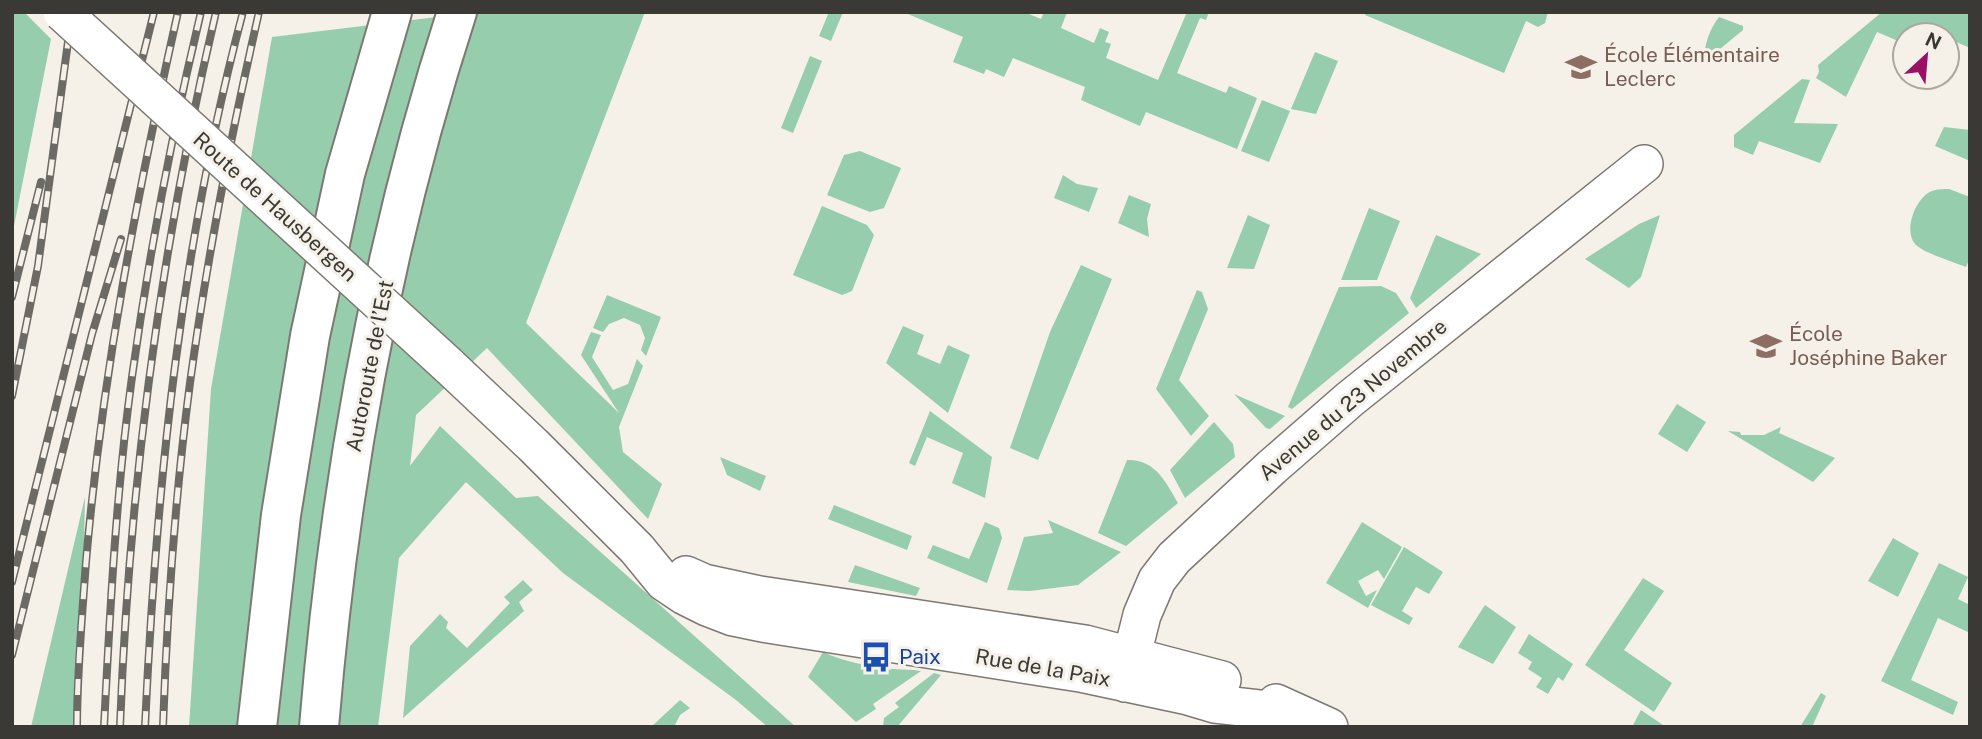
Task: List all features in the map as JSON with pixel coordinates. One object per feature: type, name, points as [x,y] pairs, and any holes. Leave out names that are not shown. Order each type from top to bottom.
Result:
[{"type":"highway","points":[[257,727],[281,515],[310,336],[345,174],[392,12]]},
{"type":"highway","name":"Autoroute de l’Est","points":[[319,727],[340,531],[366,367],[404,202],[457,12]]},
{"type":"street","name":"Route de Hausbergen","points":[[62,12],[448,365],[640,552]]},
{"type":"street","name":"Avenue du 23 Novembre","points":[[1128,669],[1142,615],[1157,580],[1174,558],[1350,399],[1643,164]]},
{"type":"street","name":"Rue de la Paix","points":[[640,552],[704,583],[760,595],[1085,644],[1128,669],[1245,687],[1313,720]]},
{"type":"green space","points":[[12,12],[24,12],[51,39],[12,236]]},
{"type":"green space","points":[[478,12],[645,12],[526,323],[619,413],[581,355],[591,332],[601,335],[592,357],[613,390],[628,384],[637,359],[643,366],[619,427],[623,452],[662,484],[648,519],[487,348],[416,415],[410,466],[440,426],[516,498],[538,496],[796,727],[768,727],[736,700],[563,573],[466,482],[399,558],[378,727],[189,727],[211,389],[272,37]]},
{"type":"green space","points":[[829,12],[843,12],[831,41],[819,36]]},
{"type":"green space","points":[[903,12],[1024,12],[1041,19],[1044,12],[1067,12],[1061,28],[1094,43],[1100,28],[1109,32],[1105,42],[1111,44],[1106,58],[1158,80],[1187,12],[1209,12],[1206,20],[1200,18],[1177,73],[1226,93],[1229,86],[1257,98],[1237,149],[1146,112],[1140,126],[1081,100],[1085,87],[1013,58],[1004,77],[986,69],[984,74],[953,62],[963,37]]},
{"type":"green space","points":[[1366,12],[1548,12],[1545,23],[1538,27],[1526,21],[1504,73],[1365,15]]},
{"type":"green space","points":[[1882,12],[1970,12],[1970,48],[1961,44],[1961,21],[1891,21],[1891,38],[1877,32],[1846,97],[1816,78],[1818,65]]},
{"type":"green space","points":[[1719,17],[1743,26],[1743,30],[1714,54],[1705,51],[1710,33]]},
{"type":"green space","points":[[1315,52],[1338,61],[1316,114],[1291,109]]},
{"type":"green space","points":[[810,56],[822,61],[793,133],[781,128]]},
{"type":"green space","points":[[1802,79],[1810,80],[1794,123],[1838,124],[1820,163],[1759,141],[1753,155],[1734,147],[1734,135]]},
{"type":"green space","points":[[1262,100],[1290,111],[1269,162],[1241,151]]},
{"type":"green space","points":[[1944,127],[1970,130],[1970,161],[1935,146]]},
{"type":"green space","points":[[860,151],[901,168],[884,208],[870,212],[827,195],[844,155]]},
{"type":"green space","points":[[1063,175],[1077,184],[1098,188],[1089,212],[1054,198]]},
{"type":"green space","points":[[1938,189],[1949,189],[1970,197],[1970,258],[1966,267],[1925,251],[1915,244],[1910,231],[1916,207],[1926,194]]},
{"type":"green space","points":[[1129,195],[1151,204],[1147,219],[1149,237],[1118,223]]},
{"type":"green space","points":[[822,206],[867,225],[874,235],[852,291],[842,295],[793,275]]},
{"type":"green space","points":[[1369,208],[1400,221],[1377,280],[1341,280]]},
{"type":"green space","points":[[1248,215],[1270,225],[1254,269],[1227,268]]},
{"type":"green space","points":[[1660,215],[1641,277],[1629,288],[1585,259],[1639,224]]},
{"type":"green space","points":[[1436,235],[1481,254],[1416,308],[1410,298]]},
{"type":"green space","points":[[1081,265],[1112,279],[1038,460],[1010,448],[1050,332]]},
{"type":"green space","points":[[1381,286],[1396,293],[1409,313],[1292,409],[1288,407],[1339,287]]},
{"type":"green space","points":[[1197,290],[1202,292],[1208,309],[1179,380],[1209,416],[1191,436],[1156,389]]},
{"type":"green space","points":[[607,295],[661,317],[646,356],[641,350],[645,338],[640,325],[624,318],[609,324],[603,332],[593,328]]},
{"type":"green space","points":[[903,326],[924,335],[917,354],[940,364],[948,345],[970,355],[948,413],[886,363]]},
{"type":"green space","points":[[1234,394],[1285,416],[1270,429],[1266,428]]},
{"type":"green space","points":[[1677,404],[1706,422],[1687,452],[1658,434]]},
{"type":"green space","points":[[930,411],[992,457],[985,498],[952,483],[963,453],[927,437],[915,466],[909,463]]},
{"type":"green space","points":[[1214,422],[1233,444],[1235,457],[1185,498],[1170,470]]},
{"type":"green space","points":[[1781,427],[1779,433],[1835,458],[1813,482],[1728,431],[1740,432],[1741,435],[1764,435]]},
{"type":"green space","points":[[720,457],[766,476],[760,491],[727,475]]},
{"type":"green space","points":[[1127,460],[1145,463],[1158,473],[1178,503],[1126,546],[1098,533]]},
{"type":"green space","points":[[85,497],[80,727],[31,727]]},
{"type":"green space","points":[[834,505],[912,536],[907,550],[828,519]]},
{"type":"green space","points":[[1048,520],[1121,552],[1078,585],[1030,591],[1007,590],[1024,537],[1053,533]]},
{"type":"green space","points":[[985,522],[999,528],[1002,538],[987,583],[927,558],[933,545],[969,559]]},
{"type":"green space","points":[[1362,522],[1402,547],[1384,579],[1378,570],[1358,581],[1366,596],[1377,590],[1368,608],[1326,583]]},
{"type":"green space","points":[[1893,538],[1919,553],[1898,597],[1868,581]]},
{"type":"green space","points":[[1404,547],[1443,572],[1429,594],[1416,587],[1402,611],[1413,618],[1409,625],[1371,605]]},
{"type":"green space","points":[[1939,563],[1968,577],[1958,599],[1970,605],[1970,633],[1938,618],[1911,680],[1958,702],[1953,715],[1881,681]]},
{"type":"green space","points":[[855,565],[920,588],[916,596],[848,582]]},
{"type":"green space","points":[[1643,578],[1664,591],[1624,650],[1672,683],[1654,712],[1585,665]]},
{"type":"green space","points":[[523,580],[533,590],[519,602],[524,611],[403,718],[410,646],[440,614],[448,622],[446,628],[467,648],[510,603],[504,597]]},
{"type":"green space","points":[[1485,605],[1516,627],[1493,664],[1458,647]]},
{"type":"green space","points":[[1529,634],[1573,664],[1563,681],[1558,677],[1548,694],[1536,687],[1542,678],[1528,669],[1532,662],[1518,653]]},
{"type":"green space","points":[[823,652],[866,665],[921,671],[873,704],[876,709],[856,722],[808,677]]},
{"type":"green space","points":[[934,673],[941,675],[897,727],[883,727],[884,718],[899,707],[895,703]]},
{"type":"green space","points":[[1821,693],[1826,696],[1812,727],[1800,727]]},
{"type":"green space","points":[[680,700],[690,708],[680,715],[674,727],[651,727]]},
{"type":"green space","points":[[1641,710],[1666,727],[1632,727]]},
{"type":"railway","points":[[12,396],[38,266],[72,12]]},
{"type":"railway","points":[[12,582],[154,12]]},
{"type":"railway","points":[[77,727],[86,562],[101,423],[135,217],[178,12]]},
{"type":"railway","points":[[104,727],[111,595],[126,421],[162,194],[201,12]]},
{"type":"railway","points":[[120,727],[131,547],[151,367],[179,189],[216,12]]},
{"type":"railway","points":[[145,727],[156,547],[175,367],[203,188],[243,12]]},
{"type":"railway","points":[[163,727],[172,555],[190,383],[220,197],[259,12]]},
{"type":"railway","points":[[12,297],[41,182]]},
{"type":"railway","points":[[12,655],[92,334],[121,239]]},
{"type":"place","name":"École Élémentaire Leclerc","points":[[1581,67]]},
{"type":"place","name":"École Joséphine Baker","points":[[1766,346]]},
{"type":"place","name":"Paix","points":[[876,657]]}]
